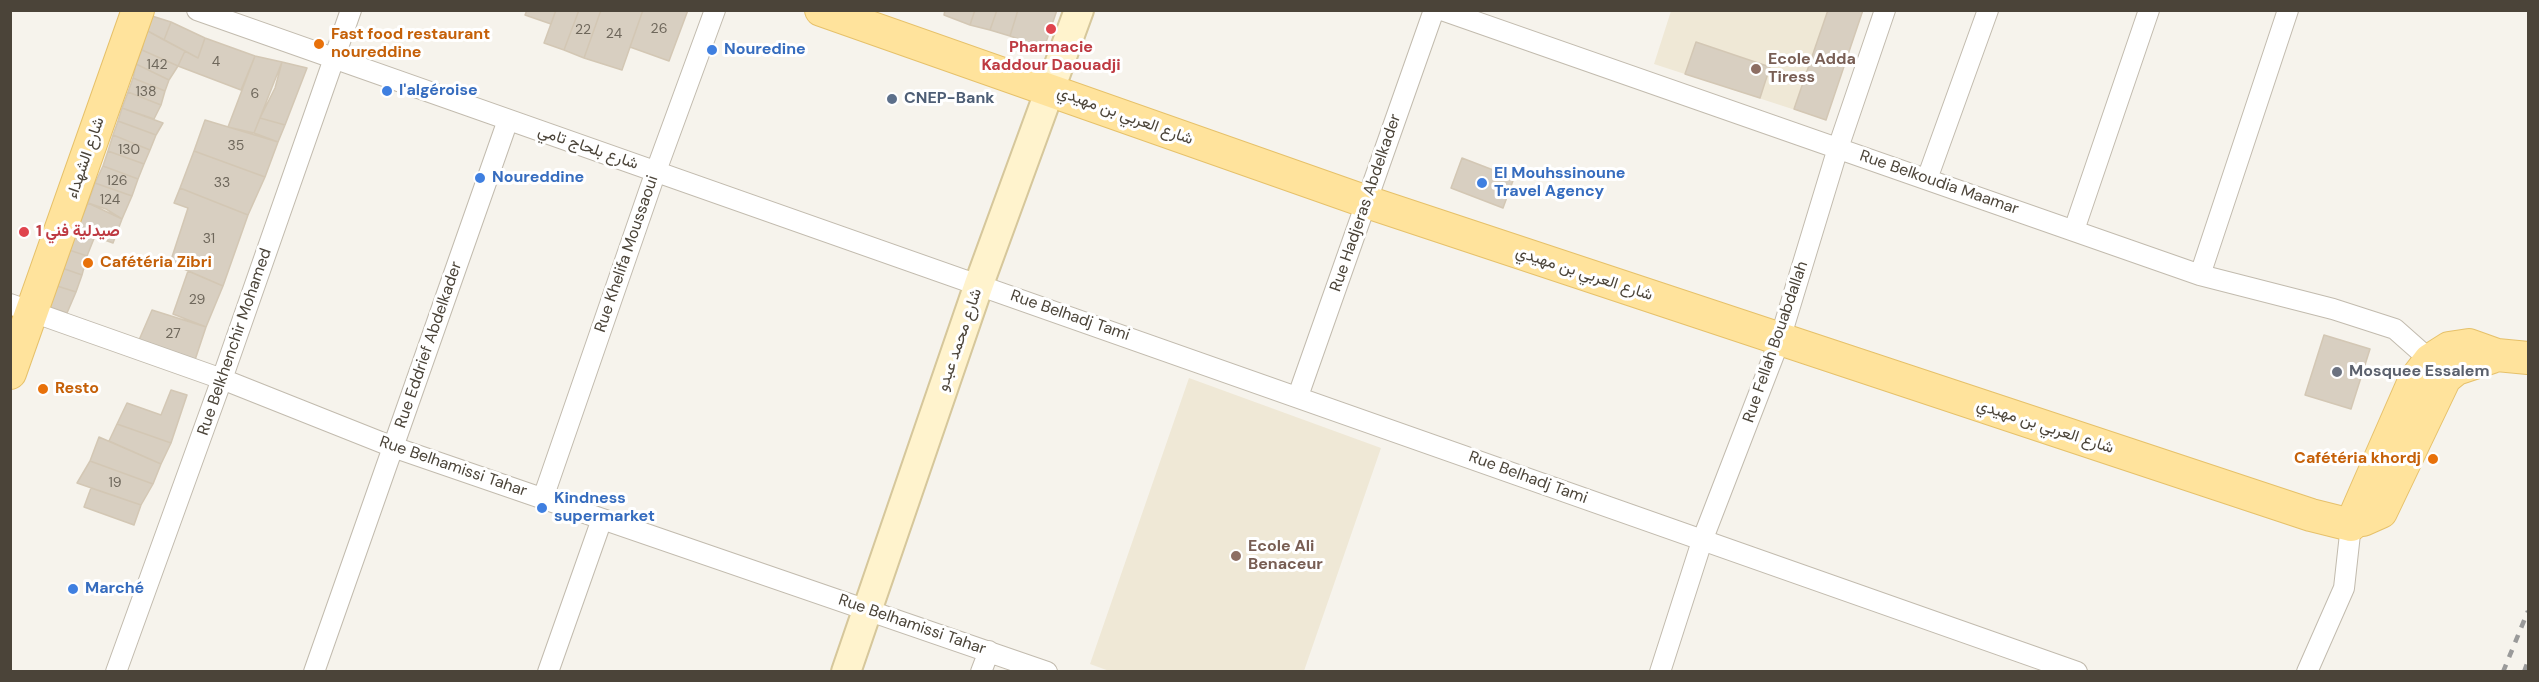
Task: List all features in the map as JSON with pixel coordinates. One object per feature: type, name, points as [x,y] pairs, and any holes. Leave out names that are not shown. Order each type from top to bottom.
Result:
[{"type":"main road","name":"شارع الشهداء","points":[[10,373],[21,307],[138,10]]},
{"type":"main road","name":"شارع العربي بن مهيدي","points":[[821,10],[1367,202],[2311,515],[2351,525]]},
{"type":"main road","points":[[2351,525],[2414,381],[2430,360],[2449,348],[2469,345],[2497,355],[2529,358]]},
{"type":"main road","points":[[2351,525],[2381,512],[2445,378],[2456,369],[2497,355]]},
{"type":"street","name":"شارع بلحاج تامي","points":[[197,10],[979,284]]},
{"type":"street","name":"Rue Belkhenchir Mohamed","points":[[116,672],[222,380],[351,10]]},
{"type":"street","name":"Rue Khelifa Moussaoui","points":[[543,498],[656,171],[715,10]]},
{"type":"street","name":"شارع محمد عبدو","points":[[846,672],[979,284],[1079,10]]},
{"type":"street","name":"Rue Hadjeras Abdelkader","points":[[1298,396],[1434,10]]},
{"type":"street","name":"Rue Belkoudia Maamar","points":[[1442,10],[2200,275],[2333,309],[2395,329],[2430,360]]},
{"type":"street","name":"Rue Fellah Bouabdallah","points":[[1660,672],[1702,541],[1780,339],[1838,148],[1885,10]]},
{"type":"street","points":[[1928,179],[1988,10]]},
{"type":"street","points":[[2074,230],[2150,10]]},
{"type":"street","points":[[2200,275],[2288,10]]},
{"type":"street","name":"Rue Eddrief Abdelkader","points":[[314,672],[508,120]]},
{"type":"street","name":"Rue Belhadj Tami","points":[[979,284],[2077,672]]},
{"type":"street","name":"Rue Belhamissi Tahar","points":[[21,307],[222,380],[393,447],[1047,672]]},
{"type":"street","points":[[548,672],[602,519]]},
{"type":"street","points":[[2309,670],[2344,588],[2351,525]]},
{"type":"street","points":[[981,672],[988,651]]},
{"type":"shaded area","name":"Ecole Adda Tiress","points":[[1671,11],[1863,11],[1826,120],[1654,64]]},
{"type":"shaded area","name":"Ecole Ali Benaceur","points":[[1189,378],[1381,448],[1304,671],[1112,672],[1090,664]]},
{"type":"building","points":[[527,10],[556,10],[551,24],[525,15]]},
{"type":"building","points":[[556,10],[579,10],[564,50],[544,43]]},
{"type":"building","points":[[579,10],[601,10],[584,58],[564,50]]},
{"type":"building","points":[[601,10],[643,10],[622,70],[584,58]]},
{"type":"building","points":[[643,10],[688,10],[669,61],[630,47]]},
{"type":"building","points":[[945,10],[975,10],[970,25],[944,15]]},
{"type":"building","points":[[975,10],[997,10],[990,30],[970,25]]},
{"type":"building","points":[[997,10],[1018,10],[1010,36],[990,30]]},
{"type":"building","points":[[1018,10],[1057,10],[1044,48],[1010,36]]},
{"type":"building","points":[[1828,10],[1863,10],[1826,120],[1794,109]]},
{"type":"building","points":[[152,16],[171,22],[164,40],[146,30]]},
{"type":"building","points":[[171,22],[205,38],[198,58],[164,40]]},
{"type":"building","points":[[146,30],[185,51],[178,66],[142,50]]},
{"type":"building","points":[[205,38],[255,56],[241,90],[178,66],[185,51],[198,58]]},
{"type":"building","points":[[1696,42],[1770,67],[1760,98],[1685,74]]},
{"type":"building","points":[[142,50],[178,66],[169,80],[136,64]]},
{"type":"building","points":[[255,56],[282,62],[254,133],[228,127]]},
{"type":"building","points":[[282,62],[307,68],[285,125],[260,118],[275,88]]},
{"type":"building","points":[[136,64],[169,80],[165,91],[133,78]]},
{"type":"building","points":[[133,78],[165,91],[161,105],[128,92]]},
{"type":"building","points":[[128,92],[161,105],[154,119],[122,108]]},
{"type":"building","points":[[122,108],[163,123],[156,135],[118,121]]},
{"type":"building","points":[[260,118],[285,125],[278,142],[254,133]]},
{"type":"building","points":[[205,120],[278,142],[265,177],[194,151]]},
{"type":"building","points":[[118,121],[156,135],[150,150],[113,135]]},
{"type":"building","points":[[113,135],[150,150],[144,164],[108,151]]},
{"type":"building","points":[[108,151],[144,164],[138,179],[103,166]]},
{"type":"building","points":[[194,151],[265,177],[248,215],[180,188]]},
{"type":"building","name":"El Mouhssinoune Travel Agency","points":[[1462,158],[1514,178],[1503,208],[1451,188]]},
{"type":"building","points":[[103,166],[138,179],[132,196],[95,183]]},
{"type":"building","points":[[95,183],[132,196],[122,219],[88,203]]},
{"type":"building","points":[[180,188],[248,215],[223,286],[170,263],[188,208],[174,203]]},
{"type":"building","points":[[88,203],[106,209],[122,219],[113,243],[77,230]]},
{"type":"building","points":[[77,230],[95,236],[87,256],[69,250]]},
{"type":"building","points":[[69,250],[87,256],[82,275],[62,268]]},
{"type":"building","points":[[62,268],[82,275],[76,292],[54,285]]},
{"type":"building","points":[[188,271],[223,286],[206,327],[173,314]]},
{"type":"building","points":[[54,285],[76,292],[67,313],[47,306]]},
{"type":"building","points":[[152,310],[206,327],[195,360],[139,340]]},
{"type":"building","name":"Mosquee Essalem","points":[[2324,335],[2370,349],[2351,409],[2305,395]]},
{"type":"building","points":[[171,390],[187,395],[171,443],[117,424],[127,403],[161,415]]},
{"type":"building","points":[[117,424],[171,443],[161,464],[109,441]]},
{"type":"building","points":[[99,437],[161,464],[153,484],[90,461]]},
{"type":"building","points":[[90,461],[153,484],[141,505],[77,483]]},
{"type":"building","points":[[91,488],[141,505],[134,525],[84,507]]},
{"type":"railway","points":[[2503,672],[2528,611]]},
{"type":"railway","points":[[2524,672],[2528,661]]},
{"type":"place","name":"Pharmacie Kaddour Daouadji","points":[[1051,29]]},
{"type":"place","name":"Fast food restaurant noureddine","points":[[319,44]]},
{"type":"place","name":"Nouredine","points":[[712,50]]},
{"type":"place","name":"Ecole Adda Tiress","points":[[1756,69]]},
{"type":"place","name":"l'algéroise","points":[[387,91]]},
{"type":"place","name":"CNEP-Bank","points":[[892,99]]},
{"type":"place","name":"Noureddine","points":[[480,178]]},
{"type":"place","name":"El Mouhssinoune Travel Agency","points":[[1482,183]]},
{"type":"place","name":"صيدلية فني 1","points":[[24,232]]},
{"type":"place","name":"Cafétéria Zibri","points":[[88,263]]},
{"type":"place","name":"Mosquee Essalem","points":[[2337,372]]},
{"type":"place","name":"Resto","points":[[43,389]]},
{"type":"place","name":"Cafétéria khordj","points":[[2433,459]]},
{"type":"place","name":"Kindness supermarket","points":[[542,508]]},
{"type":"place","name":"Ecole Ali Benaceur","points":[[1236,556]]},
{"type":"place","name":"Marché","points":[[73,589]]}]
